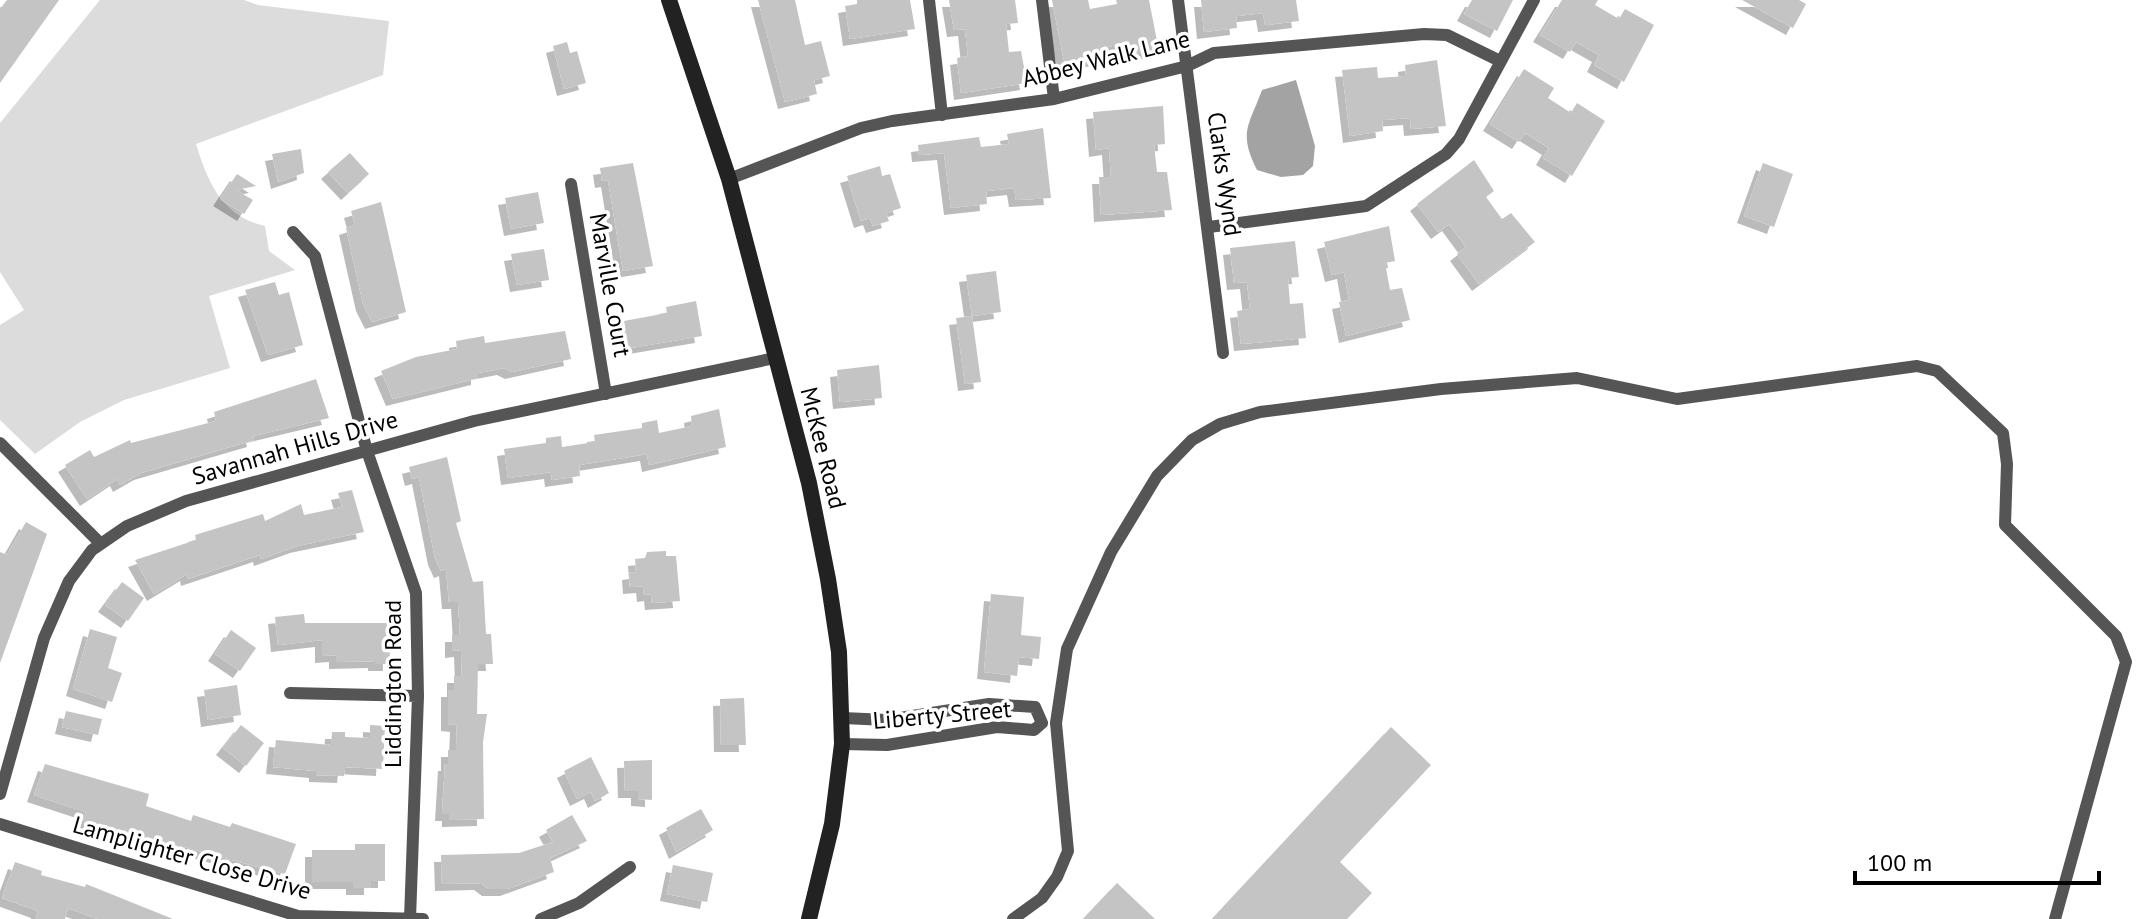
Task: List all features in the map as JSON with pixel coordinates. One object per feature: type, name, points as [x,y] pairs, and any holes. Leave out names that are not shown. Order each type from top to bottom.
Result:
[{"type":"street","name":"McKee Road","points":[[669,0],[729,179],[809,483],[839,652],[842,744],[832,824],[809,919]]},
{"type":"street","points":[[929,0],[942,115]]},
{"type":"street","points":[[1042,0],[1054,99]]},
{"type":"street","name":"Clarks Wynd","points":[[1178,0],[1223,353]]},
{"type":"street","points":[[1209,227],[1366,206],[1452,146],[1534,0]]},
{"type":"street","name":"Abbey Walk Lane","points":[[729,179],[861,128],[1054,99],[1187,66],[1214,53],[1424,34],[1447,35],[1498,60]]},
{"type":"street","name":"Marville Court","points":[[571,184],[606,394]]},
{"type":"street","name":"Liddington Road","points":[[293,232],[315,256],[367,451],[416,593],[418,696],[410,919]]},
{"type":"street","name":"Savannah Hills Drive","points":[[0,794],[44,638],[69,581],[92,550],[127,526],[186,501],[474,421],[775,358]]},
{"type":"street","points":[[1013,919],[1042,898],[1057,877],[1068,851],[1049,723],[1067,649],[1111,552],[1157,476],[1192,440],[1220,424],[1260,412],[1441,389],[1577,378],[1677,399],[1917,366],[1937,371],[2003,433],[2007,464],[2005,525],[2116,636],[2126,662],[2055,919]]},
{"type":"street","points":[[0,443],[101,544]]},
{"type":"street","points":[[290,693],[418,696]]},
{"type":"street","name":"Liberty Street","points":[[842,744],[887,745],[997,727],[1034,730],[1049,723],[1035,707],[989,704],[887,720],[843,718]]},
{"type":"street","points":[[959,708],[961,733]]},
{"type":"street","name":"Lamplighter Close Drive","points":[[0,824],[298,916],[423,919]]},
{"type":"street","points":[[541,919],[579,903],[630,867]]},
{"type":"shaded area","points":[[100,0],[244,0],[258,5],[389,21],[383,75],[196,144],[219,196],[238,214],[265,226],[269,251],[295,270],[209,296],[230,368],[124,400],[80,422],[35,454],[0,420],[0,325],[24,310],[0,272],[0,123]]},
{"type":"shaded area","points":[[1296,80],[1315,146],[1313,166],[1303,175],[1281,177],[1257,170],[1248,147],[1248,129],[1262,90]]},
{"type":"building","points":[[7,0],[59,0],[0,83],[0,9]]},
{"type":"building","points":[[758,0],[795,0],[805,45],[821,41],[830,76],[814,80],[817,94],[785,102]]},
{"type":"building","points":[[857,0],[910,0],[915,29],[850,39],[845,6],[857,4]]},
{"type":"building","points":[[949,0],[1015,0],[1018,23],[1006,24],[1009,52],[1021,51],[1027,83],[961,93],[957,58],[968,56],[965,29],[954,30]]},
{"type":"building","points":[[1052,0],[1088,0],[1090,9],[1117,4],[1116,0],[1149,0],[1159,51],[1125,56],[1123,44],[1096,49],[1098,59],[1065,66]]},
{"type":"building","points":[[1201,0],[1296,0],[1299,21],[1265,25],[1263,13],[1236,16],[1237,28],[1204,32]]},
{"type":"building","points":[[1472,0],[1513,0],[1497,31],[1464,14]]},
{"type":"building","points":[[1562,0],[1598,0],[1595,5],[1619,19],[1625,9],[1654,25],[1624,82],[1594,65],[1599,55],[1576,42],[1570,52],[1540,35]]},
{"type":"building","points":[[1742,0],[1799,0],[1806,4],[1793,28]]},
{"type":"building","points":[[567,42],[570,53],[577,51],[586,83],[564,89],[553,46]]},
{"type":"building","points":[[1437,60],[1446,126],[1411,129],[1410,118],[1382,120],[1383,131],[1350,136],[1342,70],[1377,67],[1378,78],[1406,76],[1405,65]]},
{"type":"building","points":[[1524,69],[1554,88],[1548,98],[1571,113],[1577,103],[1605,121],[1572,176],[1543,158],[1549,148],[1525,133],[1519,142],[1490,124]]},
{"type":"building","points":[[1163,106],[1165,144],[1154,145],[1157,172],[1167,172],[1172,210],[1101,215],[1099,177],[1111,177],[1109,148],[1096,150],[1093,112]]},
{"type":"building","points":[[1043,128],[1051,198],[1016,200],[1014,188],[986,191],[987,204],[951,208],[944,153],[919,155],[918,145],[979,137],[981,147],[1009,144],[1007,134]]},
{"type":"building","points":[[301,149],[304,173],[278,182],[272,154]]},
{"type":"building","points":[[350,153],[369,174],[348,193],[328,172]]},
{"type":"building","points":[[1474,160],[1494,191],[1486,197],[1502,219],[1511,213],[1535,242],[1479,284],[1457,254],[1466,247],[1449,224],[1438,232],[1417,204]]},
{"type":"building","points":[[633,163],[653,266],[623,271],[608,180],[602,181],[600,168]]},
{"type":"building","points":[[1763,163],[1793,174],[1774,227],[1744,216]]},
{"type":"building","points":[[880,166],[882,176],[890,174],[901,208],[886,213],[889,221],[873,226],[870,218],[861,221],[847,176]]},
{"type":"building","points":[[237,174],[256,186],[236,190],[253,200],[244,214],[220,199]]},
{"type":"building","points":[[538,192],[544,223],[511,229],[505,198]]},
{"type":"building","points":[[381,202],[406,312],[372,322],[363,304],[346,228],[355,225],[351,211]]},
{"type":"building","points":[[1389,226],[1395,261],[1385,263],[1390,290],[1402,288],[1410,320],[1346,336],[1339,302],[1349,300],[1344,272],[1332,275],[1324,242]]},
{"type":"building","points":[[1295,241],[1299,277],[1288,278],[1290,304],[1303,303],[1306,338],[1241,344],[1237,311],[1250,309],[1247,282],[1234,283],[1230,248]]},
{"type":"building","points":[[544,249],[549,280],[517,285],[511,254]]},
{"type":"building","points":[[996,271],[1001,312],[972,316],[966,275]]},
{"type":"building","points":[[275,282],[279,295],[289,292],[303,345],[268,355],[245,290]]},
{"type":"building","points":[[696,301],[702,336],[630,348],[624,321],[667,313],[666,307]]},
{"type":"building","points":[[972,316],[981,382],[965,384],[956,318]]},
{"type":"building","points":[[565,331],[571,359],[512,372],[504,368],[478,373],[478,378],[393,399],[381,371],[416,357],[457,349],[456,341],[484,336],[485,343]]},
{"type":"building","points":[[879,365],[882,398],[840,402],[837,370]]},
{"type":"building","points":[[316,379],[329,418],[253,436],[254,440],[141,473],[120,485],[117,479],[87,499],[65,465],[90,450],[94,457],[130,440],[131,443],[216,421],[214,412]]},
{"type":"building","points":[[719,409],[726,447],[649,465],[647,454],[579,465],[580,476],[552,480],[551,472],[508,478],[504,449],[546,443],[546,438],[561,436],[562,447],[595,442],[594,435],[642,428],[642,423],[657,420],[659,433],[692,426],[691,416]]},
{"type":"building","points":[[447,457],[461,521],[456,523],[473,582],[483,581],[486,634],[491,634],[493,664],[478,664],[477,714],[487,714],[483,742],[484,819],[449,820],[449,814],[442,814],[448,750],[456,750],[457,725],[448,724],[448,690],[454,690],[454,676],[462,676],[461,650],[452,651],[452,635],[460,635],[458,602],[449,602],[446,569],[441,571],[435,558],[419,477],[412,479],[409,467]]},
{"type":"building","points":[[352,490],[364,532],[297,546],[261,559],[260,555],[188,579],[187,574],[154,594],[135,560],[196,540],[195,535],[263,514],[265,521],[301,504],[304,515],[342,507],[338,493]]},
{"type":"building","points":[[26,522],[47,534],[0,663],[0,552],[7,555]]},
{"type":"building","points":[[666,551],[666,556],[676,556],[680,601],[652,603],[651,594],[644,595],[643,586],[630,587],[629,573],[636,572],[635,559],[645,558],[647,552]]},
{"type":"building","points":[[122,582],[144,598],[128,621],[105,605]]},
{"type":"building","points":[[991,594],[1024,597],[1021,635],[1041,637],[1039,659],[1019,657],[1017,676],[984,672]]},
{"type":"building","points":[[304,614],[305,623],[389,623],[390,664],[375,664],[375,661],[336,662],[336,655],[322,656],[322,640],[278,645],[275,617]]},
{"type":"building","points":[[90,629],[117,637],[108,668],[122,673],[112,702],[73,689]]},
{"type":"building","points":[[231,630],[256,648],[240,671],[215,654]]},
{"type":"building","points":[[237,685],[241,715],[208,720],[204,690]]},
{"type":"building","points":[[744,698],[746,745],[721,745],[720,699]]},
{"type":"building","points":[[66,711],[102,719],[98,735],[62,727]]},
{"type":"building","points":[[241,725],[264,743],[246,766],[223,748]]},
{"type":"building","points":[[370,725],[385,726],[383,769],[345,767],[344,776],[316,775],[316,771],[273,767],[276,740],[331,745],[332,732],[345,732],[345,737],[370,738]]},
{"type":"building","points":[[1391,727],[1431,765],[1340,862],[1372,893],[1347,919],[1212,919]]},
{"type":"building","points":[[591,757],[609,793],[595,801],[591,792],[577,799],[564,771]]},
{"type":"building","points":[[652,760],[652,800],[638,799],[638,791],[625,791],[624,761]]},
{"type":"building","points":[[45,764],[149,794],[146,806],[191,821],[193,815],[230,827],[232,823],[296,844],[285,874],[83,820],[86,812],[34,795]]},
{"type":"building","points":[[701,809],[713,830],[676,852],[666,828]]},
{"type":"building","points":[[572,815],[587,841],[550,858],[554,872],[507,889],[489,889],[481,883],[442,884],[441,855],[519,853],[553,842],[546,830]]},
{"type":"building","points":[[355,844],[385,844],[385,881],[371,881],[371,888],[353,888],[353,882],[312,882],[312,850],[355,850]]},
{"type":"building","points":[[15,862],[42,871],[41,875],[85,887],[86,884],[173,919],[98,919],[68,908],[65,919],[36,919],[38,911],[2,898]]},
{"type":"building","points":[[673,865],[713,873],[707,902],[667,894]]},
{"type":"building","points":[[1117,883],[1155,919],[1083,919]]}]
